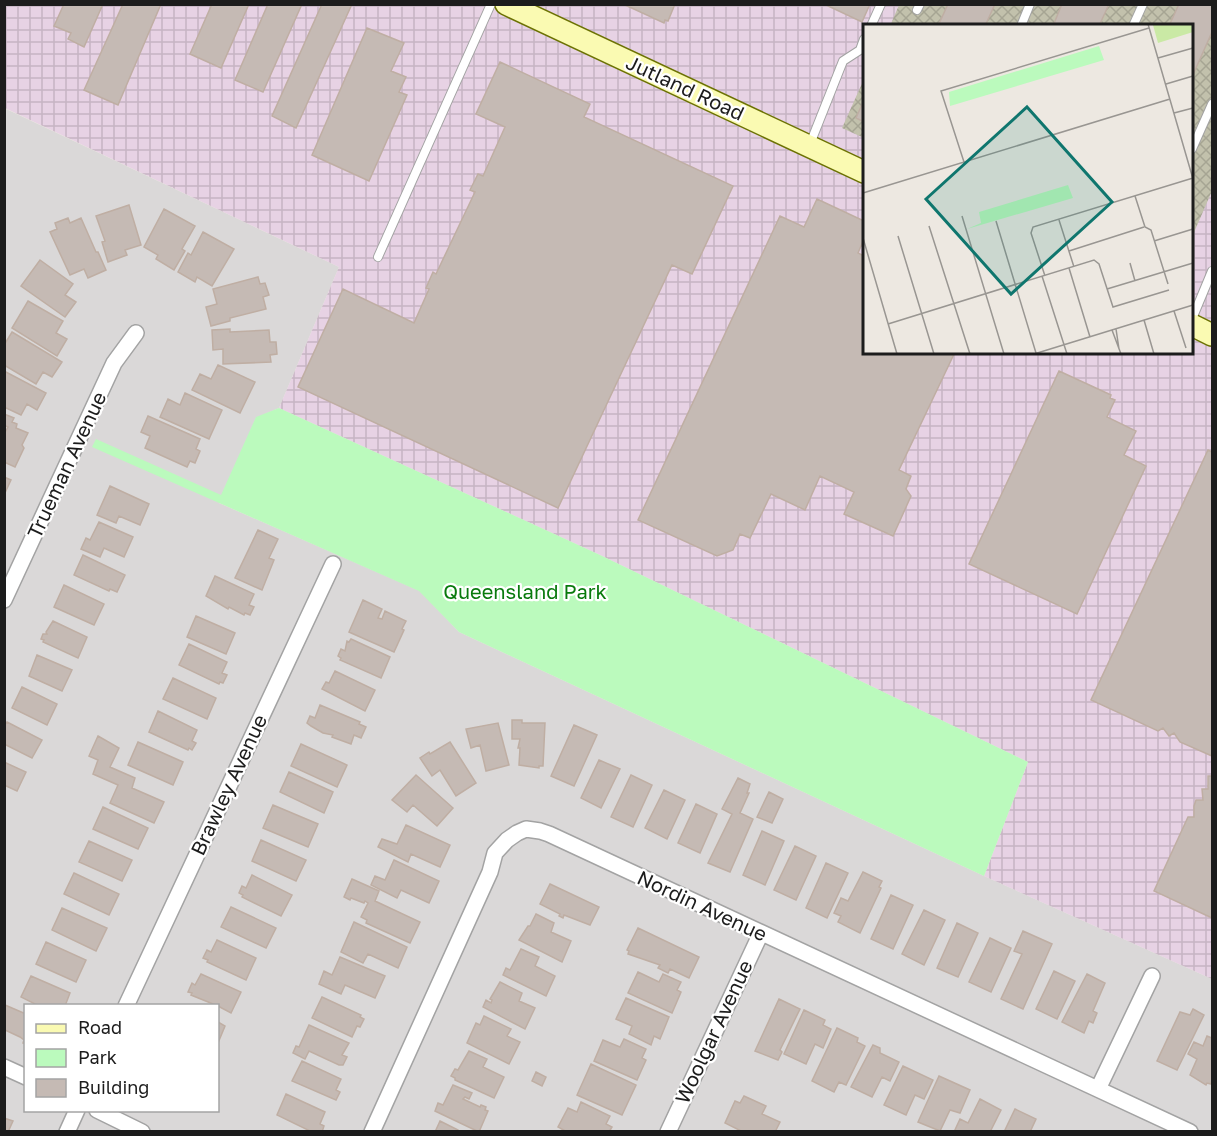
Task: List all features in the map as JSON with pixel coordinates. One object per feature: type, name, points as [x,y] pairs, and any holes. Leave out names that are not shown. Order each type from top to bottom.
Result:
[{"type":"street","name":"Jutland Road","points":[[506,4],[863,172]]},
{"type":"street","points":[[1193,326],[1212,335]]},
{"type":"street","name":"Trueman Avenue","points":[[4,600],[114,363],[136,333]]},
{"type":"street","name":"Brawley Avenue","points":[[126,1004],[333,564]]},
{"type":"street","name":"Nordin Avenue","points":[[372,1131],[485,883],[495,853],[507,840],[526,829],[549,834],[1190,1131]]},
{"type":"street","name":"Woolgar Avenue","points":[[668,1131],[760,933]]},
{"type":"street","points":[[1098,1089],[1152,976]]},
{"type":"street","points":[[4,1067],[24,1076]]},
{"type":"street","points":[[67,1131],[76,1112]]},
{"type":"street","points":[[101,1112],[142,1131]]},
{"type":"lane","points":[[378,256],[490,4]]},
{"type":"lane","points":[[872,24],[881,4]]},
{"type":"lane","points":[[1022,24],[1030,4]]},
{"type":"lane","points":[[1134,24],[1143,4]]},
{"type":"lane","points":[[809,146],[843,61],[860,50],[863,42]]},
{"type":"lane","points":[[1193,146],[1212,104]]},
{"type":"lane","points":[[1193,314],[1212,271]]},
{"type":"shaded area","points":[[4,5],[1212,5],[1212,979],[984,876],[1028,762],[600,555],[279,408],[339,267],[5,108]]},
{"type":"shaded area","points":[[899,5],[1212,5],[1212,191],[1193,235],[1193,24],[891,24]]},
{"type":"shaded area","points":[[863,81],[863,138],[842,128]]},
{"type":"shaded area","points":[[4,108],[339,267],[279,408],[256,418],[219,503],[420,591],[459,632],[984,876],[1212,979],[1212,1131],[5,1131]]},
{"type":"green space","name":"Queensland Park","points":[[279,408],[600,555],[1028,762],[984,876],[459,632],[419,591],[92,447],[96,439],[221,495],[256,417]]},
{"type":"building","points":[[64,4],[103,4],[84,47],[68,39],[71,33],[54,26]]},
{"type":"building","points":[[123,4],[161,4],[118,105],[84,90]]},
{"type":"building","points":[[212,4],[249,4],[221,68],[190,54]]},
{"type":"building","points":[[268,4],[302,4],[263,92],[235,80]]},
{"type":"building","points":[[322,4],[352,4],[296,128],[272,116]]},
{"type":"building","points":[[623,4],[675,4],[668,21],[665,20],[664,23]]},
{"type":"building","points":[[824,4],[870,4],[862,22]]},
{"type":"building","points":[[948,4],[995,4],[986,24],[939,24]]},
{"type":"building","points":[[1062,4],[1109,4],[1100,24],[1054,24]]},
{"type":"building","points":[[1179,4],[1212,4],[1212,32],[1193,75],[1193,24],[1170,24]]},
{"type":"building","points":[[367,28],[404,43],[391,71],[406,77],[399,92],[407,95],[369,181],[312,155]]},
{"type":"building","points":[[500,62],[590,104],[584,117],[733,186],[692,274],[672,265],[558,508],[298,387],[343,289],[414,323],[429,289],[426,288],[433,272],[436,274],[475,192],[470,190],[478,174],[483,176],[505,127],[476,114]]},
{"type":"building","points":[[863,102],[863,122],[856,118]]},
{"type":"building","points":[[817,199],[863,221],[863,241],[858,253],[863,256],[863,354],[954,354],[899,470],[911,476],[906,489],[911,496],[893,536],[844,514],[854,492],[820,476],[805,510],[771,494],[750,538],[740,534],[733,550],[717,556],[638,520],[780,216],[804,227]]},
{"type":"building","points":[[129,205],[141,245],[125,250],[127,255],[108,262],[102,242],[105,241],[96,216]]},
{"type":"building","points":[[164,209],[195,226],[182,249],[185,251],[174,270],[156,259],[158,255],[144,247]]},
{"type":"building","points":[[68,218],[70,223],[81,218],[106,270],[88,278],[84,269],[70,275],[50,232],[57,229],[55,223]]},
{"type":"building","points":[[203,232],[234,249],[212,286],[197,277],[195,282],[178,272],[188,253],[191,255]]},
{"type":"building","points":[[40,260],[73,284],[65,295],[76,302],[65,317],[21,286]]},
{"type":"building","points":[[258,277],[260,284],[265,283],[269,295],[263,297],[266,309],[230,318],[230,321],[211,326],[206,307],[217,304],[213,289]]},
{"type":"building","points":[[28,301],[63,321],[56,333],[67,339],[57,356],[12,328]]},
{"type":"building","points":[[230,329],[230,332],[269,330],[270,342],[276,342],[277,354],[270,355],[271,362],[223,364],[223,349],[213,350],[212,330]]},
{"type":"building","points":[[12,332],[62,362],[52,377],[43,372],[36,384],[4,365],[4,345]]},
{"type":"building","points":[[218,365],[255,382],[240,413],[192,390],[200,374],[211,379]]},
{"type":"building","points":[[4,371],[46,393],[37,410],[27,404],[21,415],[4,407]]},
{"type":"building","points":[[1059,371],[1111,395],[1110,398],[1115,400],[1107,417],[1136,431],[1124,455],[1146,466],[1077,614],[969,564]]},
{"type":"building","points":[[185,393],[222,410],[209,439],[160,417],[168,399],[180,405]]},
{"type":"building","points":[[4,414],[14,418],[12,422],[17,424],[16,428],[28,433],[15,467],[4,462],[4,434],[8,427],[4,425]]},
{"type":"building","points":[[148,416],[200,439],[196,449],[200,451],[195,463],[190,461],[187,467],[145,448],[150,436],[141,432]]},
{"type":"building","points":[[1208,450],[1212,452],[1212,756],[1180,742],[1174,733],[1169,736],[1163,728],[1158,731],[1091,700]]},
{"type":"building","points":[[4,477],[11,480],[4,495]]},
{"type":"building","points":[[110,486],[149,504],[140,525],[119,516],[116,523],[97,515]]},
{"type":"building","points":[[99,522],[133,537],[124,557],[104,548],[100,557],[81,549],[86,538],[90,540]]},
{"type":"building","points":[[258,530],[278,539],[269,558],[274,560],[262,590],[235,578]]},
{"type":"building","points":[[83,555],[125,575],[117,592],[110,589],[109,591],[74,575]]},
{"type":"building","points":[[215,576],[254,594],[249,605],[254,607],[250,615],[245,613],[244,615],[229,607],[228,609],[206,596]]},
{"type":"building","points":[[64,585],[104,604],[94,625],[54,607]]},
{"type":"building","points":[[363,600],[382,609],[378,618],[382,619],[385,611],[406,621],[394,652],[349,632]]},
{"type":"building","points":[[196,616],[235,633],[226,654],[187,637]]},
{"type":"building","points":[[53,621],[87,637],[78,658],[43,642],[44,640],[41,639],[43,634],[47,634]]},
{"type":"building","points":[[351,639],[390,657],[381,678],[340,660],[338,656],[341,649],[345,651],[347,641]]},
{"type":"building","points":[[189,644],[227,662],[222,673],[227,675],[223,683],[219,684],[179,665]]},
{"type":"building","points":[[37,655],[72,670],[62,691],[29,676]]},
{"type":"building","points":[[335,671],[375,690],[365,711],[322,689],[326,682],[329,683]]},
{"type":"building","points":[[173,678],[216,698],[207,719],[163,699]]},
{"type":"building","points":[[22,687],[57,704],[47,725],[12,708]]},
{"type":"building","points":[[320,705],[360,722],[359,724],[366,727],[361,738],[354,735],[351,744],[323,733],[307,723],[310,716],[315,718]]},
{"type":"building","points":[[158,711],[197,730],[192,741],[196,743],[192,750],[149,732]]},
{"type":"building","points":[[512,720],[522,720],[522,723],[545,723],[543,766],[539,768],[519,765],[520,739],[512,739]]},
{"type":"building","points":[[7,722],[42,740],[32,758],[4,744],[4,726]]},
{"type":"building","points":[[498,723],[509,765],[486,771],[480,745],[471,748],[466,729]]},
{"type":"building","points":[[574,725],[597,735],[574,786],[551,776]]},
{"type":"building","points":[[98,736],[119,748],[110,767],[135,778],[132,788],[164,802],[154,823],[110,803],[118,785],[93,774],[98,760],[89,756]]},
{"type":"building","points":[[138,742],[183,762],[173,785],[128,765]]},
{"type":"building","points":[[450,742],[476,783],[456,796],[440,770],[432,776],[420,758]]},
{"type":"building","points":[[301,744],[347,765],[337,787],[291,766]]},
{"type":"building","points":[[599,760],[620,769],[601,808],[581,798]]},
{"type":"building","points":[[4,762],[26,772],[17,791],[4,785]]},
{"type":"building","points":[[289,772],[333,792],[324,813],[280,792]]},
{"type":"building","points":[[416,775],[453,808],[437,826],[413,805],[407,812],[392,800]]},
{"type":"building","points":[[631,775],[652,785],[633,827],[611,817]]},
{"type":"building","points":[[1208,776],[1212,776],[1212,918],[1154,891],[1188,817],[1194,817],[1196,800],[1203,800],[1202,789],[1208,789]]},
{"type":"building","points":[[738,778],[750,784],[747,793],[749,793],[740,813],[753,819],[730,872],[708,863],[732,814],[722,809]]},
{"type":"building","points":[[664,790],[685,800],[667,839],[645,828]]},
{"type":"building","points":[[769,792],[783,799],[772,823],[757,817]]},
{"type":"building","points":[[696,804],[717,814],[700,853],[678,843]]},
{"type":"building","points":[[273,805],[318,824],[308,847],[263,828]]},
{"type":"building","points":[[103,807],[148,828],[138,849],[93,829]]},
{"type":"building","points":[[406,825],[450,845],[440,867],[411,854],[408,862],[378,847],[382,839],[397,844]]},
{"type":"building","points":[[762,831],[784,841],[765,885],[743,875]]},
{"type":"building","points":[[261,840],[306,860],[296,881],[252,861]]},
{"type":"building","points":[[89,841],[132,860],[122,881],[79,862]]},
{"type":"building","points":[[795,846],[816,856],[796,900],[774,890]]},
{"type":"building","points":[[394,860],[439,881],[429,903],[401,890],[397,898],[371,885],[375,876],[385,880]]},
{"type":"building","points":[[826,863],[848,873],[827,918],[806,908]]},
{"type":"building","points":[[863,872],[882,881],[879,887],[881,888],[860,933],[838,922],[841,916],[834,913],[841,898],[848,901]]},
{"type":"building","points":[[74,873],[119,894],[109,915],[64,894]]},
{"type":"building","points":[[252,875],[292,895],[281,916],[242,897],[243,895],[239,893],[242,886],[246,888]]},
{"type":"building","points":[[352,879],[379,891],[375,901],[420,922],[410,943],[366,923],[367,920],[361,917],[368,903],[344,897]]},
{"type":"building","points":[[550,884],[599,907],[590,925],[564,915],[563,918],[559,916],[560,914],[540,904]]},
{"type":"building","points":[[891,895],[913,905],[893,949],[871,939]]},
{"type":"building","points":[[231,907],[276,928],[266,948],[221,927]]},
{"type":"building","points":[[62,908],[107,928],[96,951],[52,930]]},
{"type":"building","points":[[924,910],[945,920],[924,965],[902,954]]},
{"type":"building","points":[[536,914],[554,923],[551,932],[571,941],[562,962],[519,940]]},
{"type":"building","points":[[354,922],[407,947],[398,968],[368,954],[363,963],[341,952]]},
{"type":"building","points":[[957,923],[978,933],[958,977],[937,968]]},
{"type":"building","points":[[638,928],[699,957],[689,978],[670,969],[668,973],[658,968],[660,965],[628,954],[627,950]]},
{"type":"building","points":[[1023,931],[1052,944],[1023,1009],[1001,999],[1022,954],[1014,951]]},
{"type":"building","points":[[990,938],[1011,948],[991,992],[969,982]]},
{"type":"building","points":[[217,940],[256,958],[246,980],[203,958],[207,950],[211,952]]},
{"type":"building","points":[[46,942],[86,960],[76,982],[36,964]]},
{"type":"building","points":[[521,949],[539,957],[535,966],[555,976],[546,996],[503,975],[506,968],[510,970]]},
{"type":"building","points":[[340,957],[385,976],[375,998],[345,985],[341,994],[319,984],[324,971],[332,975]]},
{"type":"building","points":[[1054,971],[1075,981],[1057,1019],[1036,1009]]},
{"type":"building","points":[[638,972],[659,982],[663,974],[681,982],[677,990],[681,992],[672,1013],[628,993]]},
{"type":"building","points":[[201,974],[241,992],[231,1013],[219,1007],[219,1004],[213,1004],[191,995],[192,993],[188,992],[192,983],[195,985]]},
{"type":"building","points":[[1087,974],[1105,983],[1093,1011],[1097,1013],[1093,1023],[1089,1021],[1084,1033],[1062,1022]]},
{"type":"building","points":[[31,976],[70,993],[66,1004],[35,1004],[21,997]]},
{"type":"building","points":[[500,982],[522,993],[519,1001],[535,1008],[525,1029],[483,1007],[486,1000],[491,1003],[490,999]]},
{"type":"building","points":[[322,997],[361,1015],[360,1017],[364,1019],[360,1027],[357,1026],[352,1037],[312,1018]]},
{"type":"building","points":[[626,998],[669,1017],[660,1039],[654,1036],[651,1045],[629,1034],[632,1026],[616,1019]]},
{"type":"building","points":[[779,999],[800,1009],[780,1050],[782,1052],[778,1060],[755,1051]]},
{"type":"building","points":[[5,1005],[24,1013],[24,1040],[5,1030]]},
{"type":"building","points":[[1193,1009],[1204,1015],[1177,1070],[1157,1061],[1180,1012],[1190,1015]]},
{"type":"building","points":[[804,1010],[825,1020],[823,1025],[831,1029],[823,1048],[815,1044],[806,1064],[784,1054]]},
{"type":"building","points":[[484,1016],[511,1029],[507,1036],[520,1042],[509,1064],[467,1043],[476,1023],[480,1025]]},
{"type":"building","points":[[219,1023],[225,1026],[219,1041]]},
{"type":"building","points":[[309,1025],[349,1043],[342,1055],[347,1057],[343,1065],[309,1051],[305,1059],[293,1053],[296,1046],[299,1047]]},
{"type":"building","points":[[837,1028],[858,1038],[857,1042],[865,1046],[846,1085],[839,1082],[834,1092],[812,1081]]},
{"type":"building","points":[[1207,1036],[1212,1038],[1212,1080],[1211,1084],[1206,1085],[1190,1075],[1197,1059],[1188,1054],[1194,1042],[1203,1046]]},
{"type":"building","points":[[624,1039],[646,1049],[642,1058],[646,1060],[637,1080],[594,1061],[603,1040],[620,1047]]},
{"type":"building","points":[[873,1045],[880,1048],[880,1053],[899,1062],[890,1081],[882,1077],[872,1097],[851,1087]]},
{"type":"building","points":[[469,1051],[487,1059],[483,1067],[504,1077],[494,1098],[451,1076],[455,1069],[458,1070]]},
{"type":"building","points":[[302,1061],[341,1079],[336,1090],[340,1092],[336,1100],[292,1081]]},
{"type":"building","points":[[591,1064],[636,1085],[622,1115],[577,1095]]},
{"type":"building","points":[[903,1066],[933,1080],[924,1099],[915,1095],[906,1115],[884,1105]]},
{"type":"building","points":[[536,1072],[546,1077],[542,1086],[532,1081]]},
{"type":"building","points":[[939,1076],[970,1090],[960,1113],[950,1110],[940,1131],[918,1122]]},
{"type":"building","points":[[453,1085],[472,1093],[469,1099],[465,1097],[463,1099],[480,1107],[481,1105],[486,1107],[485,1110],[488,1111],[479,1132],[435,1111],[438,1103],[443,1105]]},
{"type":"building","points":[[286,1094],[325,1112],[320,1124],[324,1126],[322,1132],[312,1132],[277,1115]]},
{"type":"building","points":[[744,1096],[766,1106],[762,1114],[780,1122],[775,1132],[743,1132],[725,1123],[735,1101],[740,1103]]},
{"type":"building","points":[[980,1099],[1001,1110],[990,1132],[954,1132],[960,1119],[968,1123]]},
{"type":"building","points":[[581,1102],[610,1116],[606,1124],[612,1127],[609,1132],[567,1132],[558,1127],[568,1108],[577,1112]]},
{"type":"building","points":[[1015,1109],[1036,1119],[1030,1132],[1004,1132]]},
{"type":"building","points":[[4,1118],[13,1121],[8,1132],[4,1132]]},
{"type":"building","points":[[440,1121],[458,1130],[458,1132],[435,1132]]}]
